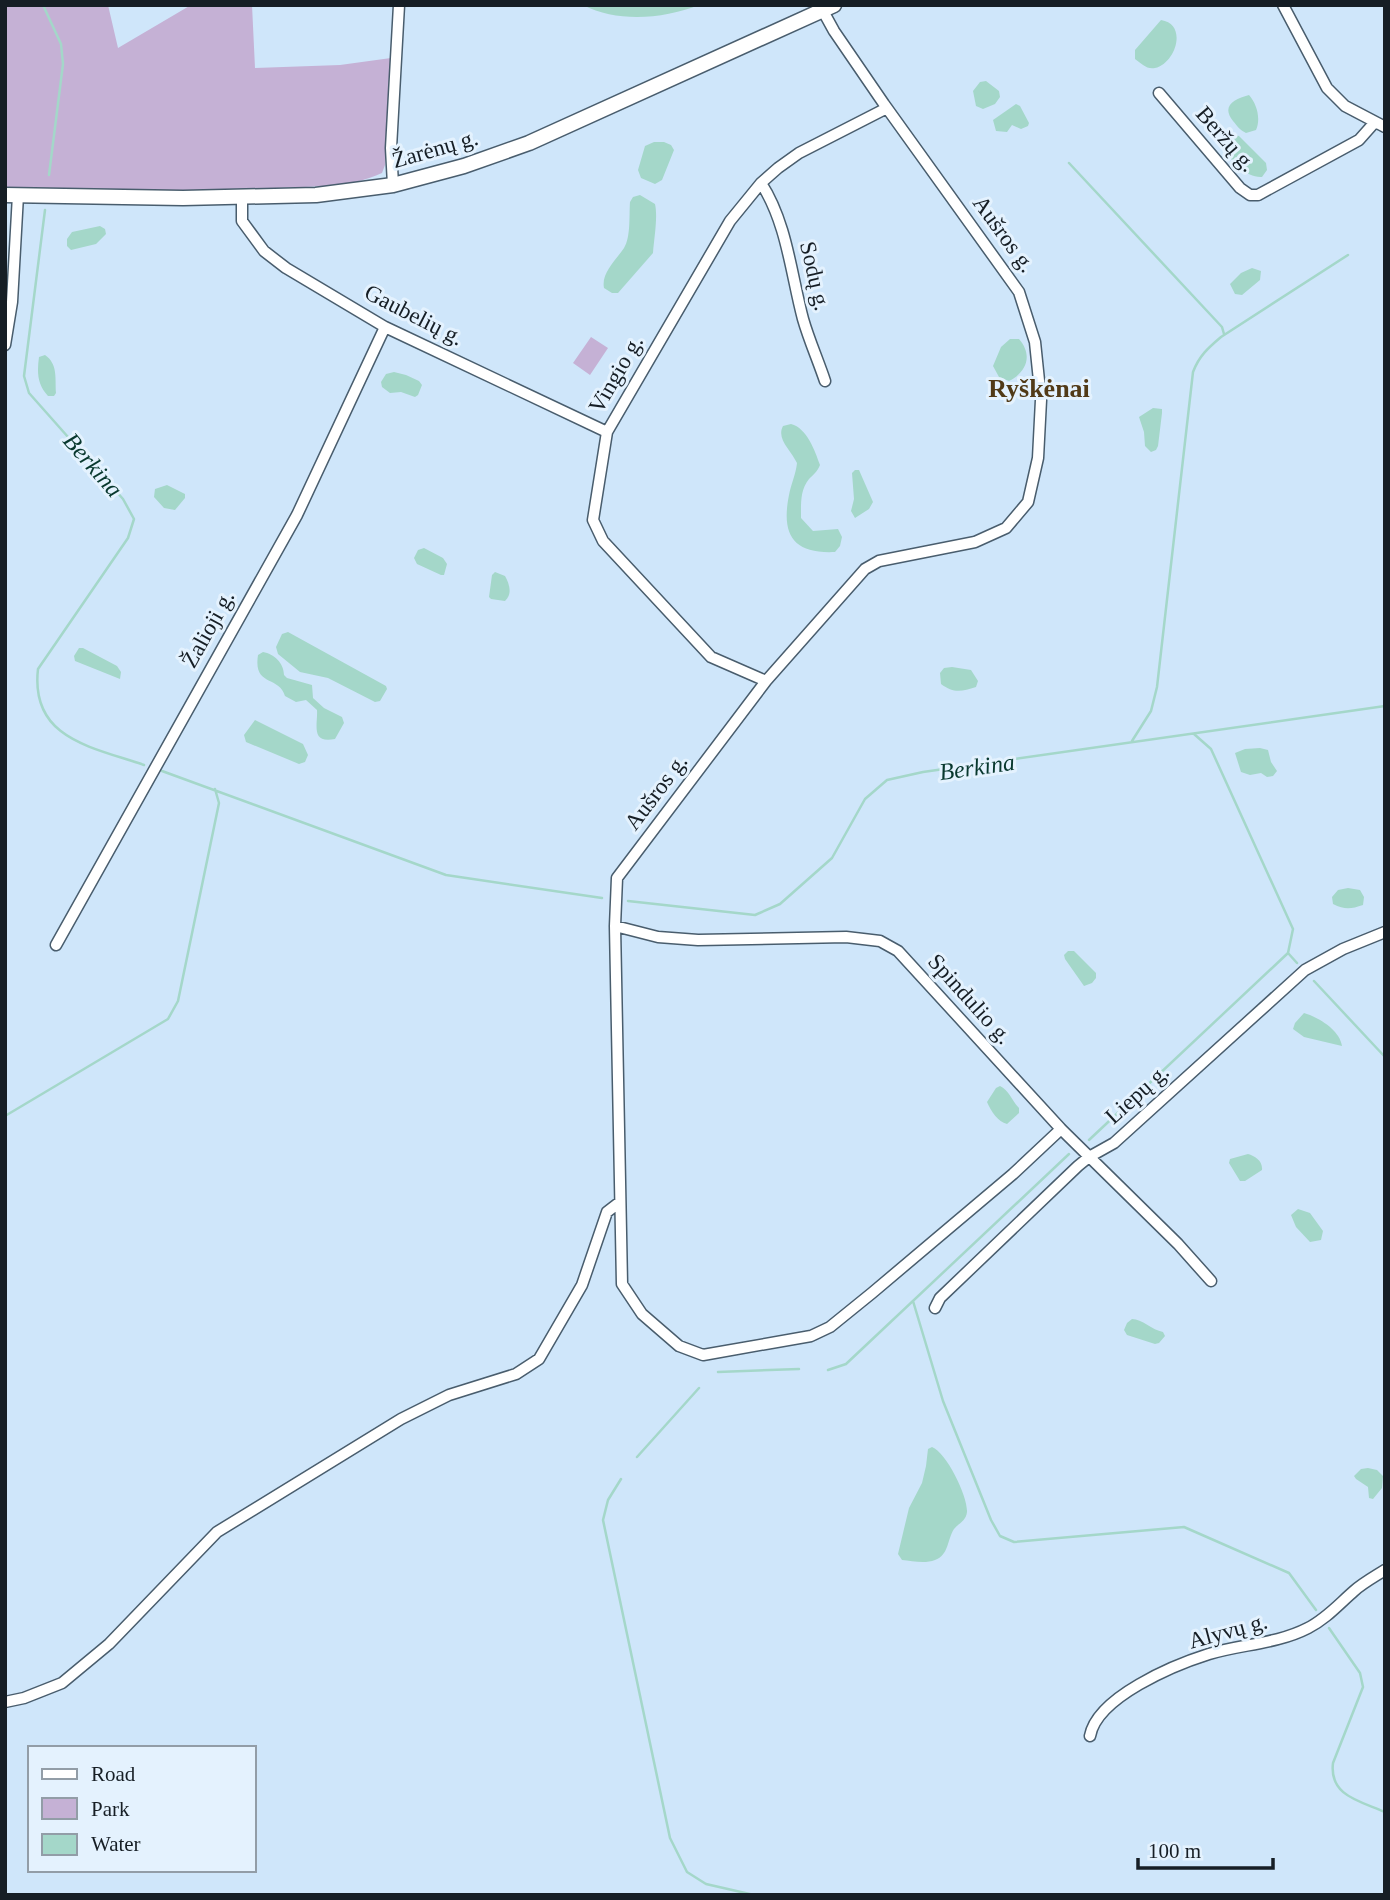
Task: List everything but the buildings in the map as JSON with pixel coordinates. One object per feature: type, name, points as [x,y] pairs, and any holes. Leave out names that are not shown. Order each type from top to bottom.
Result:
[{"type":"main road","name":"Žarėnų g.","points":[[11,195],[183,198],[316,195],[393,185],[464,166],[529,143],[821,9]]},
{"type":"street","points":[[393,185],[391,148],[399,5]]},
{"type":"street","points":[[1283,5],[1327,88],[1345,106],[1380,125]]},
{"type":"street","name":"Aušros g.","points":[[821,9],[887,108],[1019,292],[1035,342],[1041,400],[1035,469],[1028,502],[1006,528],[975,542],[879,561],[865,569],[766,681],[617,878],[615,926],[622,1284],[642,1314],[679,1346],[703,1354],[811,1336],[830,1327],[1003,1182],[1061,1129]]},
{"type":"street","name":"Beržų g.","points":[[1159,93],[1240,188],[1251,195],[1258,195],[1359,141],[1380,125]]},
{"type":"street","name":"Vingio g.","points":[[766,681],[710,657],[603,541],[593,520],[607,432],[730,221],[761,183],[799,153],[887,108]]},
{"type":"street","name":"Sodų g.","points":[[761,183],[768,193],[787,244],[803,321],[825,381]]},
{"type":"street","points":[[5,345],[12,302],[11,195]]},
{"type":"street","name":"Gaubelių g.","points":[[242,196],[242,221],[264,251],[286,268],[385,327],[607,432]]},
{"type":"street","name":"Žalioji g.","points":[[56,945],[297,515],[385,327]]},
{"type":"street","name":"Spindulio g.","points":[[615,926],[659,937],[698,940],[846,937],[880,941],[898,951],[1061,1129],[1152,1217],[1211,1281]]},
{"type":"street","name":"Liepų g.","points":[[934,1308],[940,1298],[1089,1157],[1114,1143],[1305,970],[1343,948],[1385,932]]},
{"type":"street","points":[[5,1702],[24,1698],[62,1683],[109,1644],[217,1532],[401,1419],[449,1395],[516,1374],[540,1359],[582,1284],[607,1212],[620,1202]]},
{"type":"street","name":"Alyvų g.","points":[[1090,1736],[1092,1726],[1106,1707],[1136,1687],[1209,1654],[1274,1641],[1311,1626],[1385,1570]]},
{"type":"green space","points":[[5,5],[108,5],[118,48],[191,5],[252,5],[255,68],[340,65],[391,58],[385,165],[382,173],[344,184],[303,187],[175,190],[5,189]]},
{"type":"green space","points":[[591,337],[608,348],[590,375],[573,363]]},
{"type":"water","points":[[583,5],[699,5],[656,16],[626,17],[611,15]]},
{"type":"water","points":[[1161,20],[1174,28],[1176,44],[1169,59],[1162,65],[1149,68],[1135,59],[1135,50]]},
{"type":"water","points":[[986,81],[999,91],[1000,97],[995,104],[983,109],[976,106],[973,91],[980,82]]},
{"type":"water","points":[[1249,95],[1256,107],[1258,121],[1256,130],[1246,133],[1233,121],[1228,111],[1234,101]]},
{"type":"water","points":[[1016,104],[1020,106],[1028,126],[1021,129],[1012,125],[1007,132],[996,131],[993,120]]},
{"type":"water","points":[[1239,136],[1266,163],[1267,170],[1262,177],[1246,172],[1224,152],[1229,137]]},
{"type":"water","points":[[664,142],[674,150],[662,180],[655,184],[641,178],[638,170],[645,146]]},
{"type":"water","points":[[640,195],[655,204],[653,253],[618,293],[612,293],[604,288],[605,277],[626,243],[630,202],[633,197]]},
{"type":"water","points":[[100,226],[105,229],[106,234],[96,244],[71,250],[67,246],[67,239],[72,232]]},
{"type":"water","points":[[1252,268],[1261,271],[1260,280],[1242,295],[1235,294],[1230,284],[1241,273]]},
{"type":"water","points":[[1010,339],[1019,339],[1027,357],[1024,368],[1009,381],[999,377],[993,366],[1001,347]]},
{"type":"water","points":[[45,355],[55,372],[54,396],[48,396],[39,378],[39,357]]},
{"type":"water","points":[[394,372],[419,381],[422,385],[418,395],[415,397],[401,392],[390,393],[382,387],[381,382],[386,374]]},
{"type":"water","points":[[1153,408],[1162,409],[1162,413],[1158,446],[1151,452],[1145,446],[1139,417]]},
{"type":"water","points":[[791,424],[806,435],[820,465],[804,488],[801,518],[813,531],[838,529],[842,537],[835,552],[809,550],[793,539],[789,531],[787,509],[797,463],[783,440],[781,431],[783,426]]},
{"type":"water","points":[[859,470],[873,502],[869,509],[855,518],[851,511],[854,499],[852,473]]},
{"type":"water","points":[[167,485],[185,494],[185,498],[175,510],[164,508],[154,497],[155,489]]},
{"type":"water","points":[[424,548],[443,558],[447,564],[444,575],[417,564],[414,558],[418,550]]},
{"type":"water","points":[[495,572],[505,576],[508,582],[510,592],[505,601],[489,597],[492,575]]},
{"type":"water","points":[[288,632],[386,686],[380,701],[375,702],[328,678],[300,672],[278,654],[276,647],[282,634]]},
{"type":"water","points":[[79,648],[117,666],[121,672],[120,679],[75,661],[74,656]]},
{"type":"water","points":[[263,652],[278,660],[287,678],[312,685],[313,698],[324,708],[342,717],[344,723],[335,739],[327,740],[319,736],[317,710],[306,700],[296,702],[285,696],[278,685],[259,672],[258,655]]},
{"type":"water","points":[[944,668],[971,670],[978,681],[976,687],[957,691],[941,684],[940,673]]},
{"type":"water","points":[[255,720],[303,744],[308,755],[305,762],[299,764],[246,742],[244,735]]},
{"type":"water","points":[[1260,748],[1268,750],[1277,771],[1273,776],[1241,772],[1235,753]]},
{"type":"water","points":[[1338,890],[1360,890],[1364,897],[1363,905],[1348,908],[1333,904],[1332,897]]},
{"type":"water","points":[[1068,951],[1074,951],[1096,973],[1092,983],[1084,986],[1065,959],[1064,955]]},
{"type":"water","points":[[1304,1013],[1322,1021],[1333,1030],[1342,1046],[1304,1037],[1293,1029]]},
{"type":"water","points":[[1000,1086],[1019,1108],[1019,1113],[1007,1124],[995,1116],[987,1102]]},
{"type":"water","points":[[1248,1154],[1258,1159],[1262,1170],[1245,1181],[1240,1181],[1229,1163],[1230,1159]]},
{"type":"water","points":[[1298,1209],[1310,1213],[1323,1231],[1321,1240],[1310,1242],[1296,1227],[1291,1215]]},
{"type":"water","points":[[1132,1319],[1163,1332],[1165,1336],[1155,1344],[1127,1335],[1124,1330]]},
{"type":"water","points":[[932,1447],[944,1458],[956,1476],[967,1512],[964,1520],[954,1529],[940,1558],[927,1562],[902,1560],[898,1554],[909,1508],[922,1483],[928,1449]]},
{"type":"water","points":[[1361,1469],[1377,1470],[1383,1476],[1382,1488],[1373,1499],[1369,1498],[1368,1487],[1354,1476]]},
{"type":"waterway","name":"Berkina","points":[[43,5],[61,44],[63,64],[49,175]]},
{"type":"waterway","points":[[1069,163],[1222,327],[1224,334]]},
{"type":"waterway","name":"Berkina","points":[[45,210],[24,376],[29,393],[123,499],[134,519],[128,538],[38,669],[38,692],[44,711],[54,725],[68,736],[104,752],[144,765]]},
{"type":"waterway","points":[[1132,741],[1151,711],[1157,687],[1195,366],[1221,337],[1348,255]]},
{"type":"waterway","name":"Berkina","points":[[628,901],[755,915],[780,904],[832,858],[865,799],[887,780],[923,772],[1385,706]]},
{"type":"waterway","points":[[1089,1140],[1288,953],[1293,929],[1211,749],[1194,734]]},
{"type":"waterway","name":"Berkina","points":[[162,771],[446,875],[602,898]]},
{"type":"waterway","points":[[5,1116],[168,1019],[178,1001],[219,803],[215,789]]},
{"type":"waterway","points":[[1288,953],[1297,963]]},
{"type":"waterway","points":[[1314,981],[1385,1057]]},
{"type":"waterway","points":[[828,1370],[846,1364],[1069,1154]]},
{"type":"waterway","points":[[913,1301],[943,1401],[1000,1536],[1014,1542],[1184,1527],[1289,1573],[1316,1610]]},
{"type":"waterway","points":[[718,1372],[799,1369]]},
{"type":"waterway","points":[[637,1457],[699,1388]]},
{"type":"waterway","points":[[621,1479],[608,1500],[603,1520],[670,1838],[687,1872],[706,1884],[754,1895]]},
{"type":"waterway","points":[[1329,1628],[1360,1673],[1363,1687],[1333,1763],[1333,1774],[1336,1783],[1348,1796],[1385,1812]]},
{"type":"district","name":"Ryškėnai","points":[[1039,388]]}]
